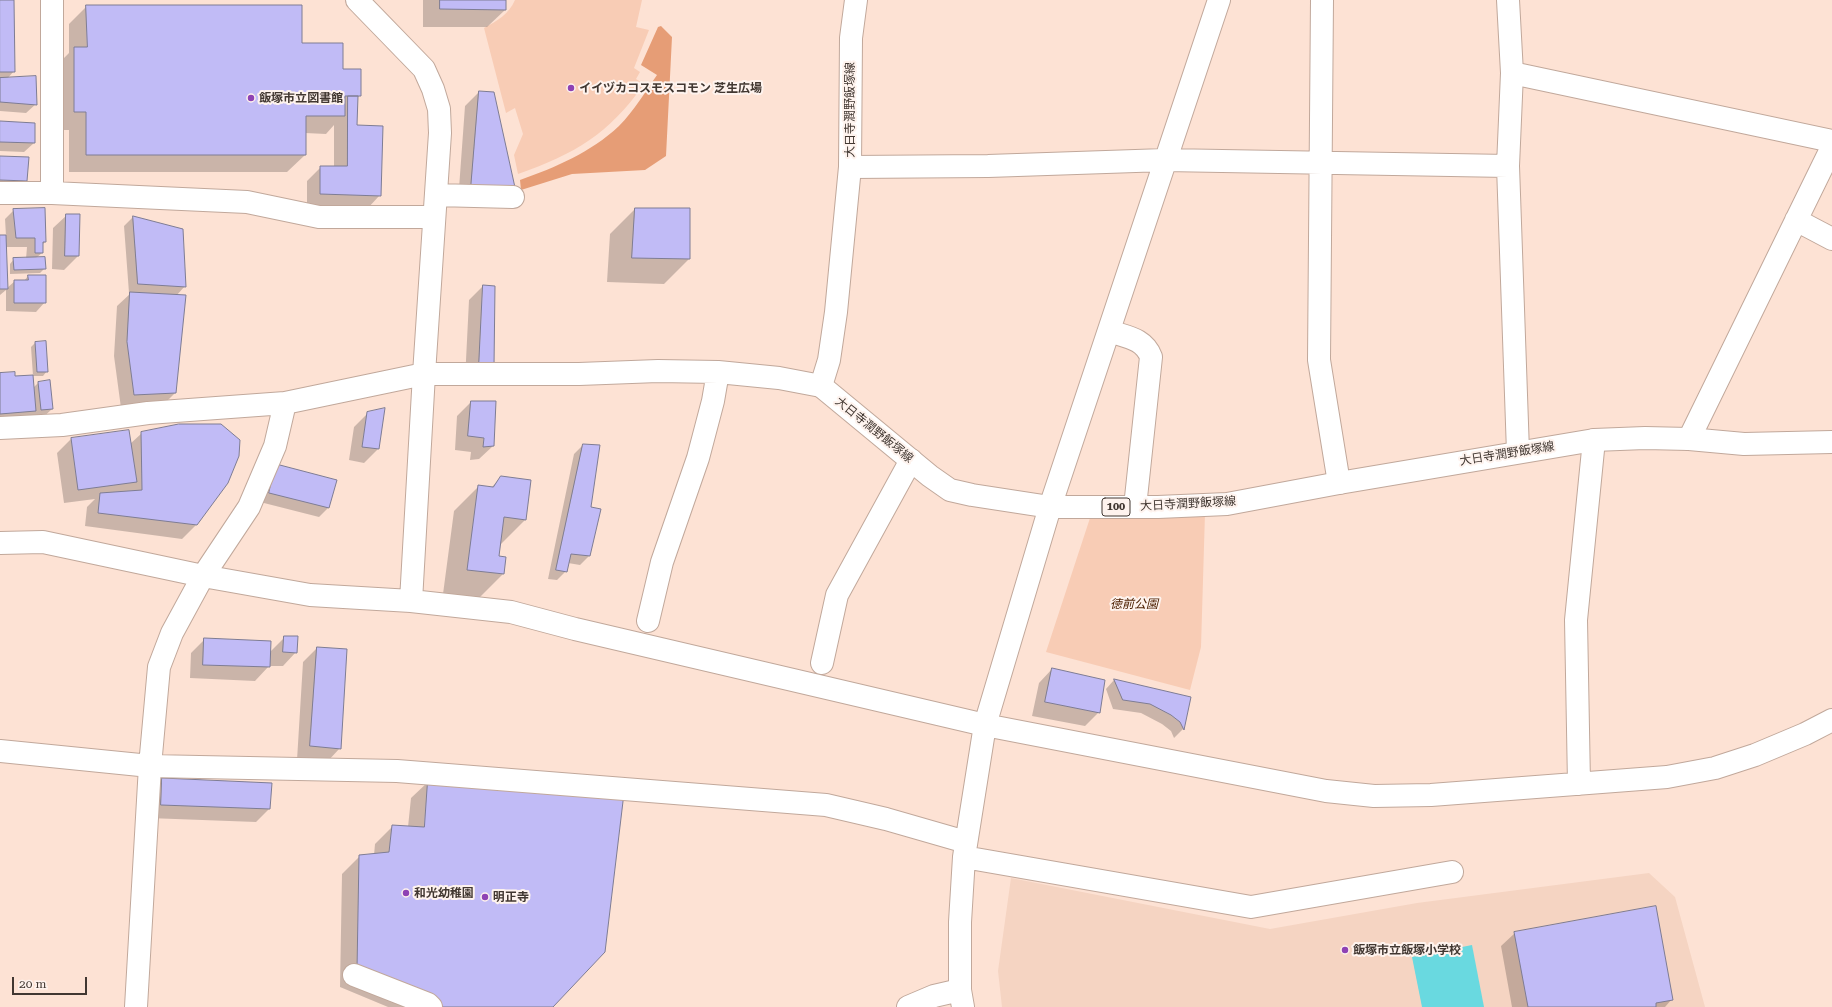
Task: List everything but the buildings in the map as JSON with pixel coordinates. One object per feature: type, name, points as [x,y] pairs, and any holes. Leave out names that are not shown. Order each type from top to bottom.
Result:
[{"type":"street","points":[[52,0],[52,193]]},
{"type":"street","points":[[357,0],[416,59],[424,69],[433,89],[439,109],[440,133],[411,601]]},
{"type":"street","name":"大日寺潤野飯塚線","points":[[856,0],[851,38],[850,167],[836,312],[829,360],[826,374],[821,386],[930,476],[950,490],[972,495],[1050,506],[1135,507],[1227,504],[1339,483],[1594,440],[1645,438],[1689,439],[1744,444],[1832,442]]},
{"type":"street","points":[[908,1007],[934,996],[962,999],[960,922],[965,849],[985,724],[1050,506],[1219,0]]},
{"type":"street","points":[[1322,0],[1322,163],[1319,360],[1339,483]]},
{"type":"street","points":[[1508,0],[1512,73],[1508,166],[1518,452]]},
{"type":"street","points":[[1512,73],[1832,141]]},
{"type":"street","points":[[1689,439],[1832,147]]},
{"type":"street","points":[[850,167],[988,166],[1165,160],[1508,166]]},
{"type":"street","points":[[0,193],[52,193],[247,202],[319,217],[434,217]]},
{"type":"street","points":[[436,195],[513,197]]},
{"type":"street","points":[[1796,220],[1832,239]]},
{"type":"street","points":[[1109,331],[1141,342],[1147,348],[1150,357],[1135,507]]},
{"type":"street","points":[[0,428],[62,425],[148,413],[285,403],[424,374],[579,374],[658,371],[718,372],[779,378],[821,386]]},
{"type":"street","points":[[648,621],[662,562],[698,458],[713,401],[718,372]]},
{"type":"street","points":[[136,1007],[150,766],[159,667],[172,633],[203,576],[249,507],[275,446],[285,403]]},
{"type":"street","points":[[1579,784],[1576,620],[1594,440]]},
{"type":"street","points":[[822,663],[837,595],[912,460]]},
{"type":"street","points":[[0,543],[43,542],[203,576],[310,595],[411,601],[511,612],[574,629],[985,724],[1326,791],[1367,796],[1431,795],[1667,777],[1715,768],[1755,755],[1805,734],[1832,720]]},
{"type":"street","points":[[0,751],[150,766],[396,771],[826,805],[886,818],[965,849],[1251,907],[1452,872]]},
{"type":"street","points":[[354,975],[428,1004],[431,1007]]},
{"type":"shaded area","points":[[661,26],[672,37],[666,156],[645,170],[572,174],[521,190],[520,180],[547,170],[584,152],[608,136],[619,126],[634,108],[657,75],[641,65],[658,27]]},
{"type":"shaded area","name":"飯塚市立飯塚小学校","points":[[1649,873],[1675,897],[1705,1007],[1002,1007],[998,971],[1011,878],[1270,929],[1417,903]]},
{"type":"green space","name":"イイヅカコスモスコモン 芝生広場","points":[[515,0],[642,0],[636,27],[649,30],[634,68],[640,72],[636,79],[644,84],[618,116],[604,129],[574,150],[557,159],[518,174],[514,155],[523,134],[515,108],[506,113],[484,28],[498,20],[506,13]]},
{"type":"green space","name":"徳前公園","points":[[1205,513],[1201,647],[1190,690],[1046,652],[1090,518]]},
{"type":"water","points":[[1472,945],[1484,1007],[1422,1007],[1412,957]]},
{"type":"place","name":"イイヅカコスモスコモン 芝生広場","points":[[571,88]]},
{"type":"place","name":"飯塚市立図書館","points":[[251,98]]},
{"type":"place","name":"和光幼稚園","points":[[406,893]]},
{"type":"place","name":"明正寺","points":[[485,897]]},
{"type":"place","name":"飯塚市立飯塚小学校","points":[[1345,950]]}]
